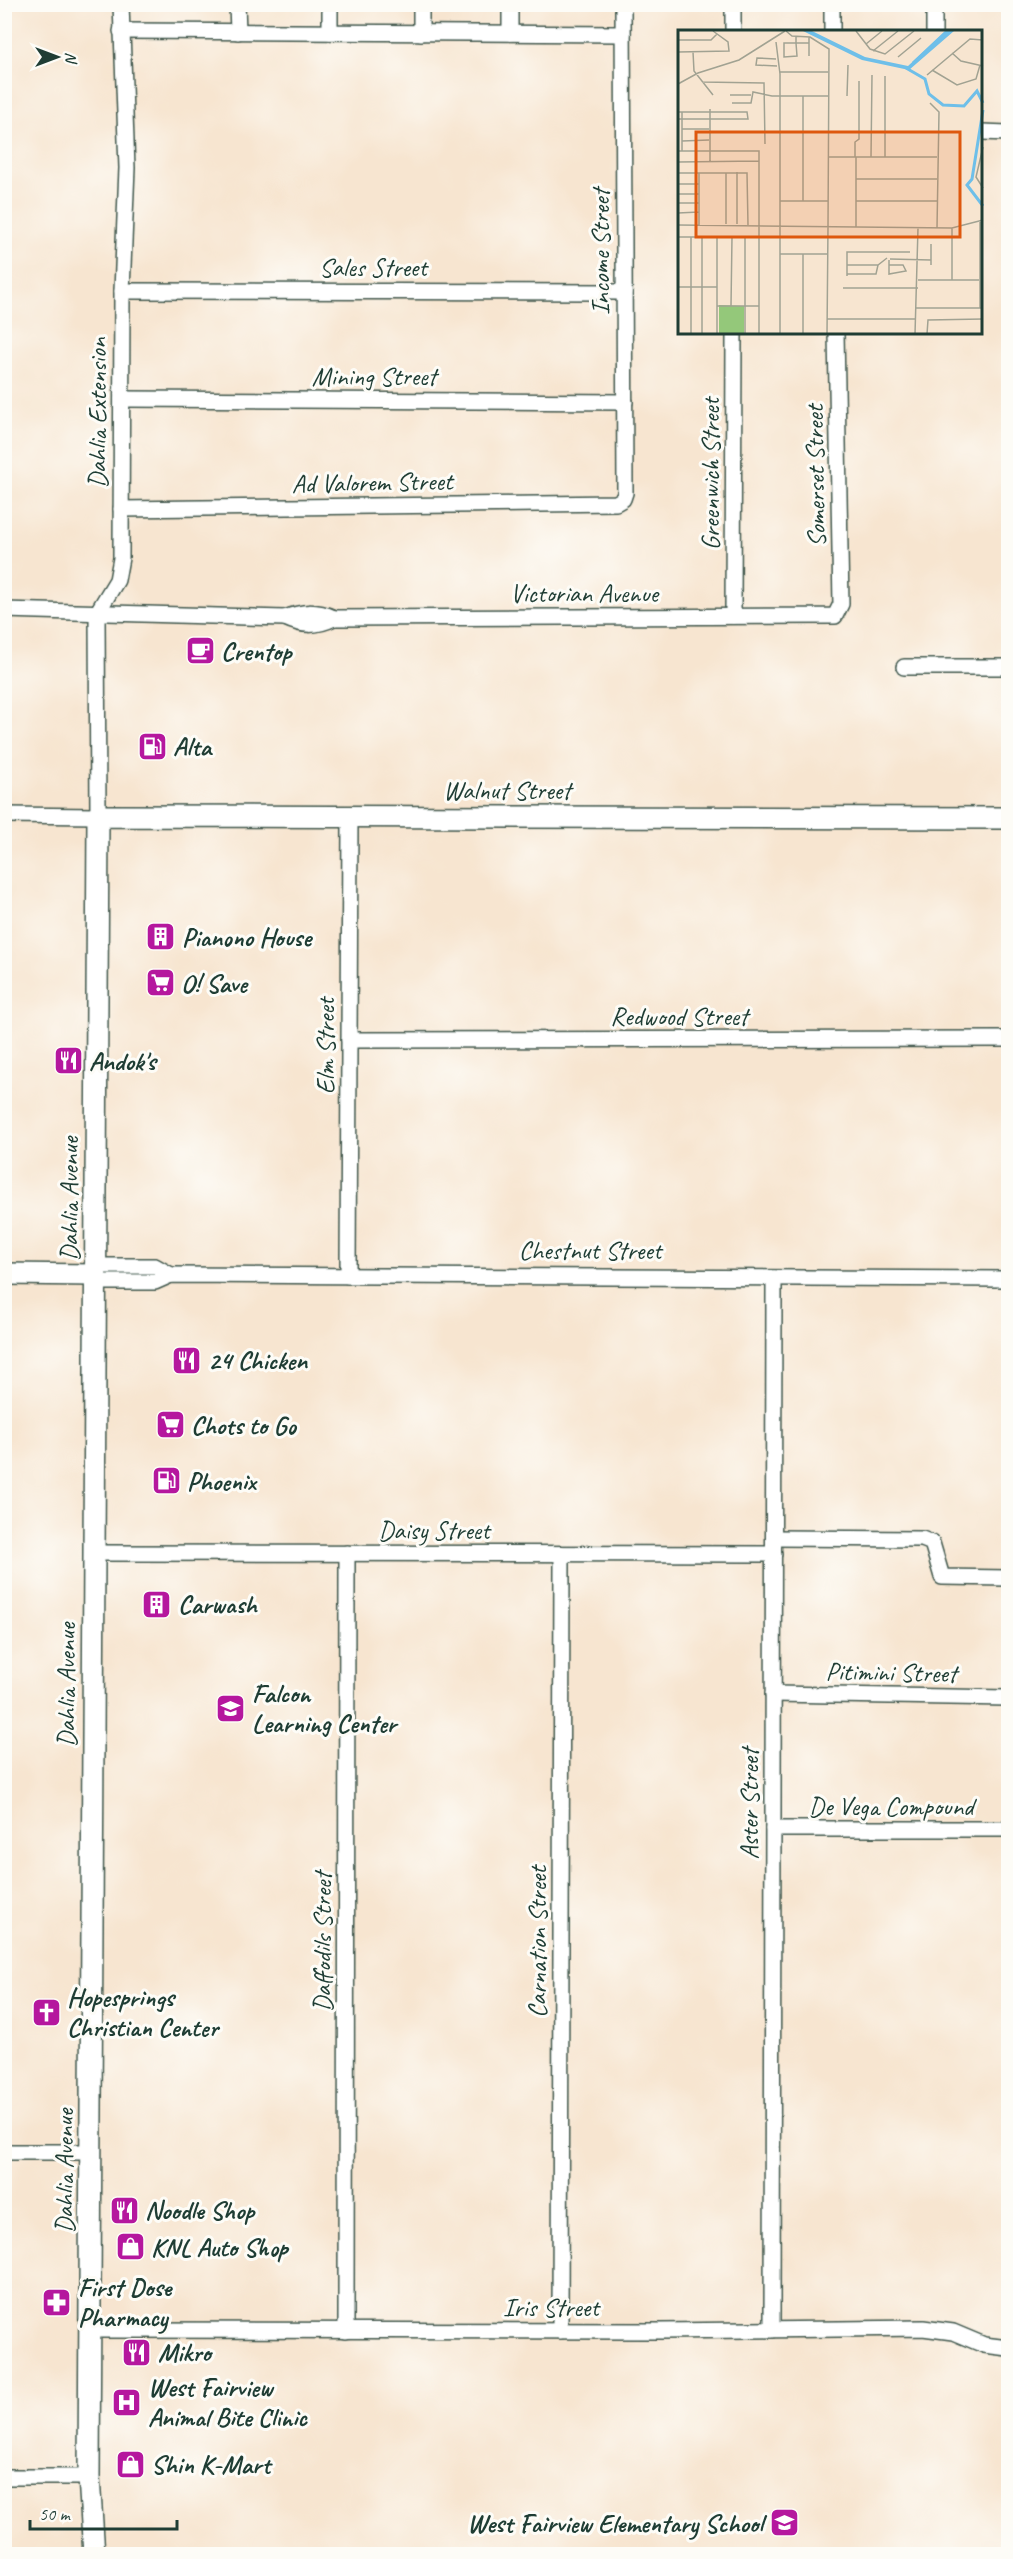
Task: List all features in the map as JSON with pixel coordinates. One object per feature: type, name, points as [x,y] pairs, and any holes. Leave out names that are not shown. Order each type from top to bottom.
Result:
[{"type":"street","name":"Dahlia Extension","points":[[97,613],[117,580],[121,558],[122,291],[127,168],[121,4]]},
{"type":"street","points":[[237,4],[238,32]]},
{"type":"street","points":[[330,4],[330,32]]},
{"type":"street","points":[[421,4],[421,33]]},
{"type":"street","points":[[510,4],[510,33]]},
{"type":"street","name":"Income Street","points":[[623,4],[625,402],[625,493],[623,499]]},
{"type":"street","points":[[733,4],[734,30]]},
{"type":"street","points":[[832,4],[832,30]]},
{"type":"street","points":[[934,4],[934,30]]},
{"type":"street","points":[[121,31],[623,34]]},
{"type":"street","points":[[983,132],[1008,133]]},
{"type":"street","name":"Sales Street","points":[[122,291],[624,292]]},
{"type":"street","name":"Greenwich Street","points":[[733,616],[734,334]]},
{"type":"street","name":"Somerset Street","points":[[835,616],[841,604],[836,334]]},
{"type":"street","name":"Mining Street","points":[[122,399],[625,402]]},
{"type":"street","name":"Ad Valorem Street","points":[[121,509],[616,502],[623,499]]},
{"type":"street","name":"Victorian Avenue","points":[[4,610],[285,618],[298,624],[321,624],[333,618],[835,616]]},
{"type":"street","points":[[97,613],[98,816]]},
{"type":"street","points":[[904,667],[1008,667]]},
{"type":"street","name":"Walnut Street","points":[[4,815],[1008,818]]},
{"type":"street","name":"Dahlia Avenue","points":[[93,2554],[89,2478],[98,816]]},
{"type":"street","name":"Elm Street","points":[[348,1276],[350,817]]},
{"type":"street","name":"Redwood Street","points":[[349,1040],[1008,1040]]},
{"type":"street","name":"Chestnut Street","points":[[4,1274],[95,1274],[155,1282],[171,1275],[1008,1279]]},
{"type":"street","name":"Aster Street","points":[[772,2330],[774,1278]]},
{"type":"street","points":[[774,1538],[922,1539],[933,1543],[937,1553],[937,1567],[942,1577],[1008,1578]]},
{"type":"street","name":"Daisy Street","points":[[94,1553],[774,1554]]},
{"type":"street","name":"Daffodils Street","points":[[346,2331],[347,1553]]},
{"type":"street","name":"Carnation Street","points":[[560,2331],[562,1554]]},
{"type":"street","name":"Pitimini Street","points":[[773,1694],[1008,1698]]},
{"type":"street","name":"De Vega Compound","points":[[773,1829],[1008,1829]]},
{"type":"street","points":[[4,2152],[91,2152]]},
{"type":"street","name":"Iris Street","points":[[90,2330],[560,2331],[923,2328],[953,2332],[984,2345],[1008,2348]]},
{"type":"street","points":[[4,2477],[89,2478]]},
{"type":"place","name":"Crentop","points":[[200,651]]},
{"type":"place","name":"Alta","points":[[152,746]]},
{"type":"place","name":"Pianono House","points":[[161,937]]},
{"type":"place","name":"O! Save","points":[[160,983]]},
{"type":"place","name":"Andok's","points":[[68,1061]]},
{"type":"place","name":"24 Chicken","points":[[187,1360]]},
{"type":"place","name":"Chots to Go","points":[[170,1425]]},
{"type":"place","name":"Phoenix","points":[[166,1481]]},
{"type":"place","name":"Carwash","points":[[157,1604]]},
{"type":"place","name":"Falcon Learning Center","points":[[231,1708]]},
{"type":"place","name":"Hopesprings Christian Center","points":[[46,2012]]},
{"type":"place","name":"Noodle Shop","points":[[124,2210]]},
{"type":"place","name":"KNL Auto Shop","points":[[130,2247]]},
{"type":"place","name":"First Dose Pharmacy","points":[[57,2302]]},
{"type":"place","name":"Mikro","points":[[137,2352]]},
{"type":"place","name":"West Fairview Animal Bite Clinic","points":[[127,2402]]},
{"type":"place","name":"Shin K-Mart","points":[[130,2464]]},
{"type":"place","name":"West Fairview Elementary School","points":[[784,2523]]}]
